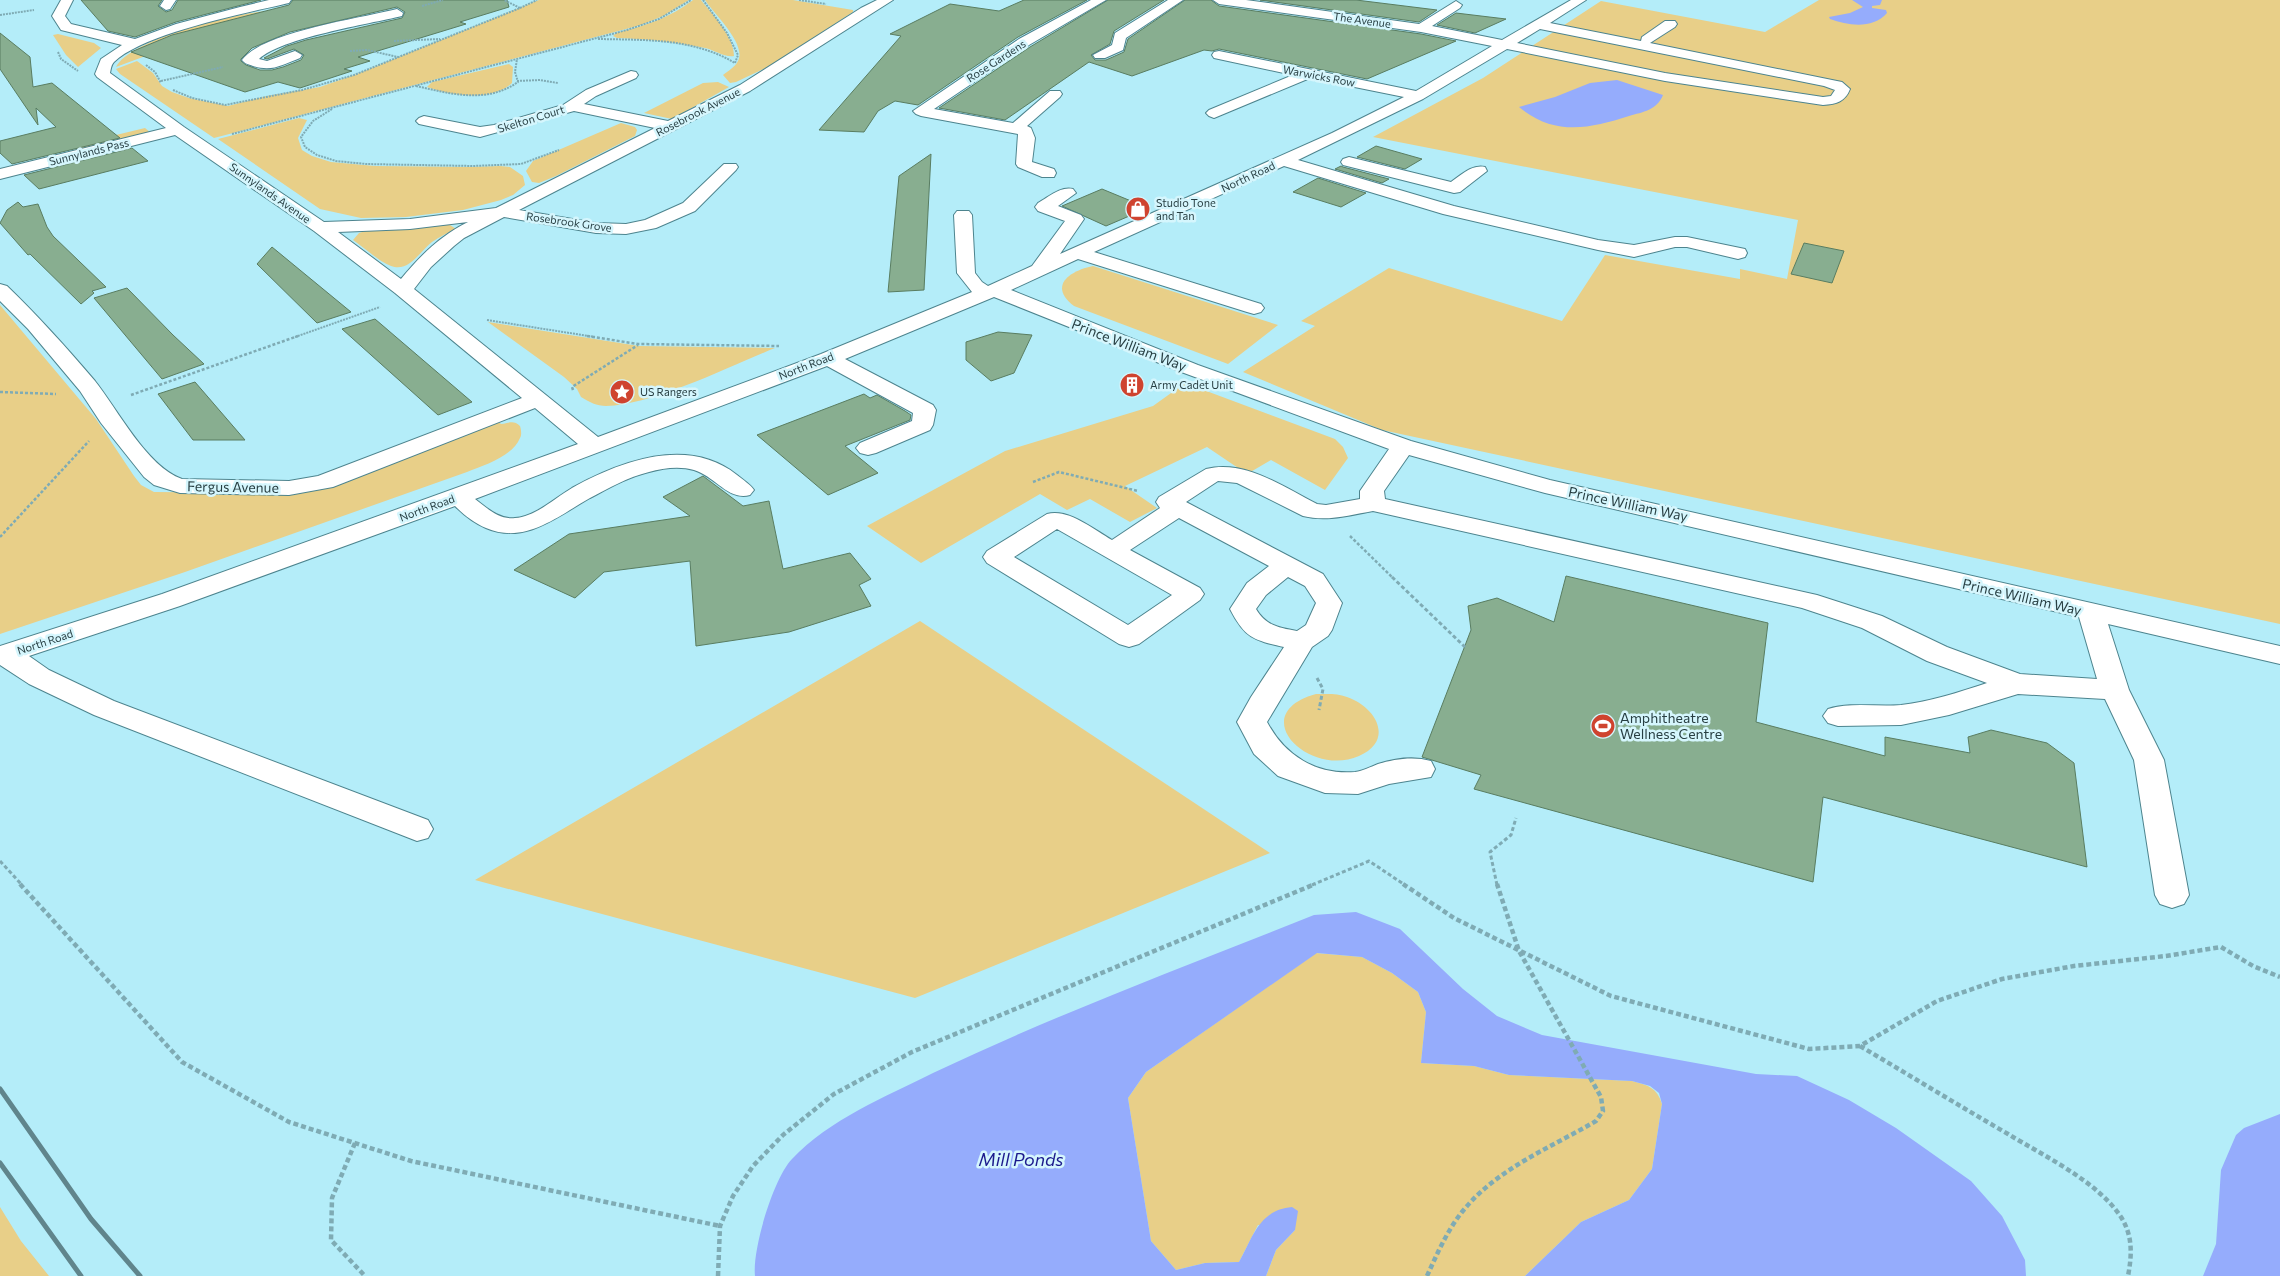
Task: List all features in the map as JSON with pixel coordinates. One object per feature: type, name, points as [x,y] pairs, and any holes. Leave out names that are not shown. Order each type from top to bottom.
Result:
[{"type":"street","name":"Rosebrook Avenue","points":[[407,293],[418,270],[442,246],[473,226],[745,88],[886,0]]},
{"type":"street","name":"Rose Gardens","points":[[1016,128],[921,110],[1024,42],[1100,0]]},
{"type":"street","points":[[1100,56],[1118,48],[1120,36],[1177,0]]},
{"type":"street","name":"The Avenue","points":[[1219,0],[1421,28],[1666,77],[1823,101],[1836,99],[1841,96],[1843,89],[1837,85],[1824,82],[1543,22]]},
{"type":"street","name":"North Road","points":[[3,655],[171,600],[458,497],[828,358],[991,291],[1312,148],[1418,96],[1580,0]]},
{"type":"street","points":[[64,3],[58,16],[62,24],[73,30],[134,43]]},
{"type":"street","points":[[107,79],[101,71],[103,64],[109,58],[134,43],[160,33],[267,5],[288,6]]},
{"type":"street","points":[[1421,28],[1456,5]]},
{"type":"street","points":[[295,55],[267,66],[250,61],[254,53],[265,48],[336,27],[397,14]]},
{"type":"street","points":[[312,18],[336,27]]},
{"type":"street","points":[[1543,22],[1652,36],[1670,24]]},
{"type":"street","points":[[1140,23],[1164,27]]},
{"type":"street","name":"Warwicks Row","points":[[1219,55],[1418,96]]},
{"type":"street","points":[[1214,112],[1307,74]]},
{"type":"street","name":"Skelton Court","points":[[424,120],[461,129],[488,131],[572,106],[591,93],[631,75]]},
{"type":"street","name":"Sunnylands Avenue","points":[[107,79],[320,227],[407,293],[561,416],[595,446]]},
{"type":"street","points":[[1048,173],[1024,164],[1027,138],[1025,132],[1016,128],[1055,94]]},
{"type":"street","points":[[572,106],[670,126]]},
{"type":"street","name":"Sunnylands Pass","points":[[0,161],[172,125]]},
{"type":"street","name":"Sunnylands Pass","points":[[0,174],[172,125]]},
{"type":"street","points":[[1312,148],[1354,164],[1454,188],[1479,171]]},
{"type":"street","points":[[1283,161],[1449,210],[1598,245],[1634,250],[1648,249],[1675,242],[1687,242],[1738,253]]},
{"type":"street","name":"Rosebrook Grove","points":[[503,212],[612,229],[665,227],[689,207],[730,167]]},
{"type":"street","points":[[1039,270],[1075,218],[1044,207],[1067,193]]},
{"type":"street","name":"Rosebrook Avenue","points":[[320,227],[410,224],[503,212]]},
{"type":"street","name":"Prince William Way","points":[[963,215],[966,272],[975,286],[1182,365],[1403,446],[1545,486],[2280,655]]},
{"type":"street","points":[[1078,253],[1254,308]]},
{"type":"street","name":"Fergus Avenue","points":[[0,290],[35,325],[152,472],[170,484],[180,486],[289,488],[326,482],[538,398]]},
{"type":"street","points":[[828,358],[925,410],[922,425],[868,448]]},
{"type":"street","points":[[1373,504],[1372,491],[1403,446]]},
{"type":"street","points":[[458,497],[494,523],[506,526],[527,524],[587,489],[626,471],[668,461],[694,462],[714,469],[742,490]]},
{"type":"street","points":[[1113,550],[1214,474],[1242,476],[1312,511],[1326,512],[1373,504],[1808,601],[1872,622],[1937,654],[2017,684],[2115,690]]},
{"type":"street","points":[[1176,503],[1314,580],[1329,603],[1318,630],[1302,640],[1261,704],[1252,722],[1265,746],[1289,768],[1326,782],[1358,783],[1386,774],[1420,769]]},
{"type":"street","points":[[1056,519],[1113,550],[1191,594],[1129,638],[996,557],[1056,519]]},
{"type":"street","points":[[1287,565],[1256,589],[1243,609],[1251,624],[1266,634],[1302,640]]},
{"type":"street","points":[[2091,613],[2115,690],[2149,760],[2172,895]]},
{"type":"street","points":[[3,655],[39,677],[104,708],[417,828]]},
{"type":"street","points":[[1838,716],[1901,715],[1949,705],[2017,684]]},
{"type":"path","points":[[520,8],[537,0]]},
{"type":"path","points":[[198,143],[592,39],[659,19],[691,0]]},
{"type":"path","points":[[702,0],[718,17],[731,38],[738,55],[734,63],[729,67]]},
{"type":"path","points":[[0,15],[64,3]]},
{"type":"path","points":[[62,24],[49,35],[61,59],[74,70],[107,79]]},
{"type":"path","points":[[388,40],[404,42],[444,39]]},
{"type":"path","points":[[592,39],[672,42],[712,50],[724,55],[734,63]]},
{"type":"path","points":[[363,46],[360,50],[398,57]]},
{"type":"path","points":[[517,59],[514,72],[517,81]]},
{"type":"path","points":[[160,81],[250,61]]},
{"type":"path","points":[[415,86],[461,96],[476,96],[508,88],[517,81],[540,80],[558,83]]},
{"type":"path","points":[[337,106],[313,122],[302,137],[305,148],[324,158],[366,164],[473,166],[522,164]]},
{"type":"path","points":[[0,392],[102,407],[407,293]]},
{"type":"path","points":[[486,320],[638,344],[787,346]]},
{"type":"path","points":[[561,416],[577,398],[572,387],[638,344]]},
{"type":"path","points":[[0,537],[102,407]]},
{"type":"path","points":[[1033,482],[1058,472],[1176,503]]},
{"type":"path","points":[[1326,512],[1465,647]]},
{"type":"path","points":[[1427,1276],[1445,1237],[1470,1203],[1510,1169],[1596,1121],[1603,1111],[1600,1097],[1519,951],[1497,886],[1490,855],[1494,848],[1511,835],[1516,818]]},
{"type":"path","points":[[0,861],[182,1062],[289,1122],[411,1161],[720,1226]]},
{"type":"path","points":[[718,1276],[720,1226],[733,1196],[753,1166],[783,1135],[834,1094],[912,1052],[1369,861],[1454,918],[1611,996],[1809,1049],[1860,1046],[1937,1001],[2002,979],[2074,966],[2166,956],[2221,947],[2253,966],[2280,977]]},
{"type":"path","points":[[1860,1046],[2066,1169],[2097,1191],[2118,1213],[2130,1236],[2128,1276]]},
{"type":"path","points":[[355,1143],[332,1198],[331,1240],[365,1276]]},
{"type":"shaded area","points":[[539,0],[689,0],[663,16],[641,25],[214,138],[120,74],[116,69],[137,61],[153,73],[162,86],[172,92],[189,98],[228,106],[267,96],[320,87],[357,74]]},
{"type":"shaded area","points":[[693,0],[701,0],[722,26],[731,41],[734,56],[727,56],[705,48],[683,44],[617,38],[613,36],[616,33],[666,17]]},
{"type":"shaded area","points":[[705,0],[793,0],[853,10],[853,12],[772,65],[730,83],[723,75],[738,61],[738,46],[728,29]]},
{"type":"shaded area","points":[[1819,0],[2280,0],[2280,624],[1382,430],[1243,372],[1315,326],[1301,321],[1389,268],[1562,321],[1605,255],[1740,279],[1740,269],[1787,279],[1798,220],[1373,137],[1483,78],[1601,1],[1765,32]]},
{"type":"shaded area","points":[[266,11],[116,67],[125,57],[161,38],[231,17]]},
{"type":"shaded area","points":[[58,34],[94,43],[101,48],[78,67],[66,55],[53,35]]},
{"type":"shaded area","points":[[509,64],[513,67],[512,83],[494,93],[459,95],[427,87],[432,82]]},
{"type":"shaded area","points":[[718,82],[729,87],[672,119],[644,113],[703,83]]},
{"type":"shaded area","points":[[299,118],[307,120],[298,138],[302,150],[312,156],[331,162],[375,166],[510,167],[523,176],[525,185],[513,195],[501,200],[463,210],[406,217],[361,218],[320,209],[218,139]]},
{"type":"shaded area","points":[[621,123],[635,127],[637,130],[635,136],[556,176],[539,183],[532,182],[526,171],[533,161]]},
{"type":"shaded area","points":[[145,128],[151,133],[68,153],[91,141]]},
{"type":"shaded area","points":[[450,225],[456,229],[432,242],[414,260],[403,266],[397,267],[386,264],[353,240],[359,233],[365,231]]},
{"type":"shaded area","points":[[1093,266],[1278,325],[1228,364],[1074,306],[1066,299],[1062,286],[1065,280],[1076,272]]},
{"type":"shaded area","points":[[0,305],[96,419],[141,485],[154,492],[299,493],[317,489],[496,420],[501,424],[511,422],[518,424],[521,435],[516,445],[504,455],[467,472],[185,572],[0,634]]},
{"type":"shaded area","points":[[488,322],[639,346],[775,348],[668,392],[625,404],[603,406],[581,397],[577,389],[564,377]]},
{"type":"shaded area","points":[[1185,383],[1335,439],[1343,447],[1348,458],[1325,490],[1271,460],[1247,474],[1207,447],[1125,486],[1157,508],[1130,522],[1090,499],[1067,510],[1040,494],[921,563],[867,526],[1005,451],[1153,406]]},
{"type":"shaded area","points":[[920,621],[1270,853],[915,998],[475,880]]},
{"type":"shaded area","points":[[1316,694],[1343,696],[1366,708],[1373,716],[1379,733],[1370,749],[1359,756],[1340,760],[1321,758],[1304,751],[1292,741],[1285,728],[1285,715],[1295,703]]},
{"type":"shaded area","points":[[1316,953],[1362,957],[1392,973],[1418,992],[1426,1012],[1421,1063],[1474,1066],[1509,1075],[1632,1081],[1651,1088],[1660,1098],[1662,1104],[1652,1169],[1629,1200],[1581,1222],[1525,1276],[1266,1276],[1276,1250],[1295,1230],[1258,1225],[1239,1262],[1205,1263],[1176,1270],[1151,1241],[1128,1098],[1146,1072]]},
{"type":"shaded area","points":[[0,1207],[21,1241],[49,1276],[0,1276]]},
{"type":"water","points":[[1852,0],[1882,0],[1880,5],[1872,6],[1872,8],[1886,10],[1887,13],[1875,22],[1860,25],[1830,19],[1829,17],[1850,13],[1863,7]]},
{"type":"water","points":[[1617,80],[1663,95],[1657,104],[1644,112],[1586,127],[1559,126],[1545,122],[1519,107],[1555,97],[1590,83]]},
{"type":"water","name":"Mill Ponds","points":[[1356,912],[1400,929],[1463,989],[1497,1016],[1542,1035],[1756,1074],[1797,1076],[1849,1100],[1896,1128],[1971,1181],[2002,1216],[2025,1260],[2026,1276],[1525,1276],[1581,1222],[1629,1200],[1652,1169],[1662,1104],[1659,1093],[1650,1086],[1632,1081],[1509,1075],[1474,1066],[1421,1063],[1426,1012],[1418,992],[1392,973],[1362,957],[1317,953],[1146,1072],[1128,1098],[1151,1241],[1176,1270],[1205,1263],[1239,1262],[1253,1234],[1264,1219],[1281,1209],[1292,1207],[1298,1211],[1295,1230],[1276,1250],[1266,1276],[755,1276],[757,1250],[765,1215],[785,1169],[792,1159],[823,1132],[859,1110],[980,1051],[1122,991],[1314,915]]},
{"type":"building","points":[[81,0],[162,0],[158,6],[166,12],[172,10],[178,0],[261,0],[176,22],[135,37],[108,31]]},
{"type":"building","points":[[293,0],[507,0],[509,7],[460,22],[466,24],[358,57],[370,61],[344,69],[352,71],[300,88],[278,82],[245,92],[131,52],[172,35],[289,5]],"holes":[[[397,7],[405,12],[402,18],[306,40],[287,46],[264,58],[267,59],[294,49],[304,55],[301,60],[283,67],[272,70],[260,70],[241,61],[252,48],[290,32]]]},
{"type":"building","points":[[1024,0],[1087,0],[1018,37],[918,105],[895,101],[878,111],[864,132],[819,130],[901,36],[890,34],[950,4],[999,11]]},
{"type":"building","points":[[1108,0],[1164,0],[1114,31],[1110,44],[1091,55],[1095,60],[1106,60],[1124,52],[1128,39],[1185,0],[1211,0],[1219,6],[1421,34],[1456,41],[1367,79],[1219,49],[1212,51],[1204,50],[1132,76],[1089,62],[1005,120],[939,108],[1030,47]]},
{"type":"building","points":[[1260,0],[1356,0],[1437,10],[1419,22]]},
{"type":"building","points":[[1456,13],[1506,19],[1475,33],[1437,25]]},
{"type":"building","points":[[0,33],[30,57],[33,87],[52,83],[120,138],[12,164],[0,153],[0,141],[56,127],[36,108],[38,125],[0,69]]},
{"type":"building","points":[[1376,146],[1422,159],[1405,169],[1357,157]]},
{"type":"building","points":[[132,148],[148,161],[39,189],[24,175]]},
{"type":"building","points":[[931,154],[924,290],[888,292],[899,176]]},
{"type":"building","points":[[1341,166],[1389,179],[1382,183],[1335,169]]},
{"type":"building","points":[[1318,178],[1366,193],[1341,207],[1293,192]]},
{"type":"building","points":[[1102,189],[1148,208],[1106,226],[1062,206]]},
{"type":"building","points":[[18,202],[23,207],[38,204],[47,227],[53,236],[106,287],[92,291],[94,293],[81,304],[30,254],[28,255],[0,223],[7,210]]},
{"type":"building","points":[[1804,243],[1844,251],[1832,283],[1791,274]]},
{"type":"building","points":[[272,247],[351,312],[317,323],[257,264]]},
{"type":"building","points":[[127,288],[204,364],[162,379],[94,298]]},
{"type":"building","points":[[375,319],[472,402],[438,415],[342,329]]},
{"type":"building","points":[[998,332],[1032,335],[1014,373],[991,381],[966,360],[966,342]]},
{"type":"building","points":[[195,382],[245,440],[193,440],[158,394]]},
{"type":"building","points":[[864,394],[870,398],[877,395],[911,415],[910,420],[845,446],[878,473],[828,495],[757,435]]},
{"type":"building","points":[[703,476],[743,506],[769,501],[783,569],[850,553],[871,579],[859,585],[871,606],[789,632],[696,646],[690,561],[604,572],[575,598],[514,570],[569,534],[690,516],[663,497]]},
{"type":"building","name":"Amphitheatre Wellness Centre","points":[[1566,576],[1768,623],[1756,722],[1885,756],[1885,737],[1970,753],[1968,737],[1991,730],[2047,743],[2074,763],[2087,867],[1823,797],[1813,882],[1474,789],[1481,775],[1422,757],[1471,630],[1468,606],[1497,598],[1554,622]]},
{"type":"waterway","points":[[2258,1276],[2270,1249],[2273,1170],[2280,1163]]},
{"type":"railway","points":[[0,1089],[91,1219],[140,1276]]},
{"type":"railway","points":[[0,1163],[81,1276]]},
{"type":"place","name":"Studio Tone and Tan","points":[[1138,209]]},
{"type":"place","name":"Army Cadet Unit","points":[[1132,385]]},
{"type":"place","name":"US Rangers","points":[[622,392]]},
{"type":"place","name":"Amphitheatre Wellness Centre","points":[[1603,726]]}]
